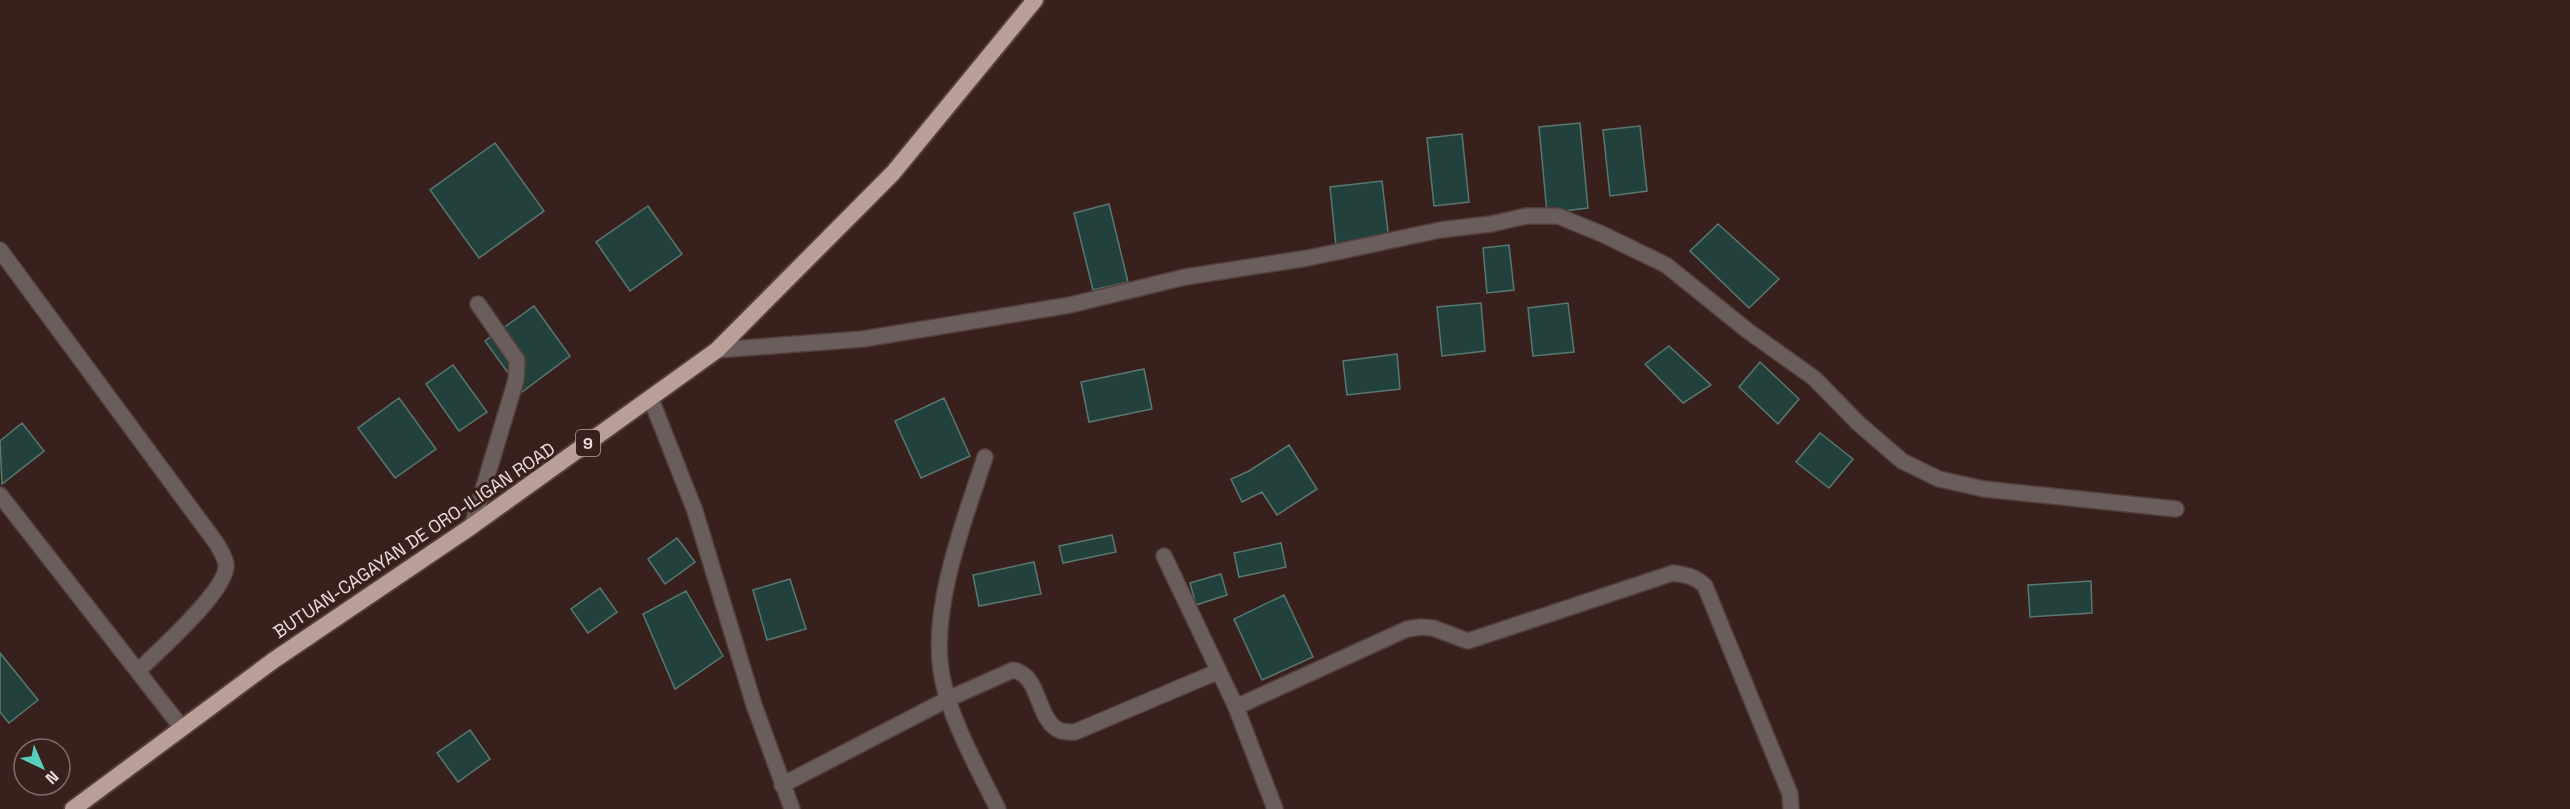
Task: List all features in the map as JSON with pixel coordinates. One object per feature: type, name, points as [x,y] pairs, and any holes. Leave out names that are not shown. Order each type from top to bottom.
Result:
[{"type":"highway","name":"BUTUAN-CAGAYAN DE ORO-ILIGAN ROAD","points":[[73,809],[274,660],[472,526],[717,350],[892,172],[1035,0]]},
{"type":"street","points":[[717,350],[863,339],[1070,305],[1185,277],[1308,258],[1440,230],[1491,224],[1526,216],[1558,216],[1666,265],[1748,331],[1814,378],[1858,423],[1902,461],[1939,479],[1984,489],[2176,509]]},
{"type":"street","points":[[0,250],[210,534],[226,565],[224,577],[214,594],[138,671]]},
{"type":"street","points":[[472,526],[516,380],[517,360],[478,304]]},
{"type":"street","points":[[651,399],[695,511],[754,705],[792,809]]},
{"type":"street","points":[[985,457],[957,544],[941,618],[941,670],[948,699],[973,759],[998,809]]},
{"type":"street","points":[[0,495],[182,728]]},
{"type":"street","points":[[1164,556],[1236,707],[1275,809]]},
{"type":"street","points":[[1236,707],[1407,629],[1433,628],[1468,641],[1673,573],[1687,575],[1698,579],[1705,586],[1790,794],[1791,809]]},
{"type":"street","points":[[782,785],[948,699],[1012,670],[1019,671],[1030,682],[1050,723],[1061,731],[1075,732],[1219,671]]},
{"type":"building","points":[[1580,123],[1588,208],[1547,213],[1539,127]]},
{"type":"building","points":[[1640,126],[1647,191],[1610,196],[1603,130]]},
{"type":"building","points":[[1462,134],[1469,202],[1434,206],[1427,138]]},
{"type":"building","points":[[495,143],[544,211],[479,258],[430,190]]},
{"type":"building","points":[[1382,181],[1389,240],[1336,246],[1330,187]]},
{"type":"building","points":[[1109,204],[1128,282],[1093,290],[1074,213]]},
{"type":"building","points":[[648,206],[682,254],[630,291],[596,242]]},
{"type":"building","points":[[1718,224],[1779,279],[1749,308],[1690,251]]},
{"type":"building","points":[[1509,245],[1514,290],[1487,293],[1483,248]]},
{"type":"building","points":[[1481,303],[1485,351],[1442,356],[1437,307]]},
{"type":"building","points":[[1568,303],[1574,352],[1533,356],[1528,308]]},
{"type":"building","points":[[534,306],[570,356],[522,392],[485,341]]},
{"type":"building","points":[[1669,346],[1711,385],[1683,403],[1645,364]]},
{"type":"building","points":[[1397,354],[1400,389],[1347,395],[1343,361]]},
{"type":"building","points":[[1760,362],[1799,399],[1778,424],[1739,387]]},
{"type":"building","points":[[453,365],[487,412],[459,431],[426,384]]},
{"type":"building","points":[[1144,369],[1152,409],[1089,422],[1081,382]]},
{"type":"building","points":[[399,398],[436,449],[395,478],[358,428]]},
{"type":"building","points":[[944,398],[970,456],[921,478],[895,421]]},
{"type":"building","points":[[22,423],[44,451],[2,484],[0,441]]},
{"type":"building","points":[[1820,433],[1853,459],[1829,488],[1796,462]]},
{"type":"building","points":[[1289,445],[1317,489],[1277,515],[1262,492],[1242,502],[1231,479],[1249,471]]},
{"type":"building","points":[[1112,535],[1116,552],[1063,563],[1059,546]]},
{"type":"building","points":[[677,538],[695,562],[665,584],[648,559]]},
{"type":"building","points":[[1281,543],[1286,567],[1239,577],[1234,553]]},
{"type":"building","points":[[1034,562],[1041,594],[979,606],[973,575]]},
{"type":"building","points":[[1221,574],[1227,595],[1196,605],[1190,583]]},
{"type":"building","points":[[790,579],[806,629],[767,640],[753,590]]},
{"type":"building","points":[[2091,581],[2092,613],[2030,617],[2028,585]]},
{"type":"building","points":[[600,588],[617,612],[588,633],[571,609]]},
{"type":"building","points":[[686,591],[723,656],[675,689],[643,614]]},
{"type":"building","points":[[1284,595],[1313,657],[1262,680],[1234,619]]},
{"type":"building","points":[[0,653],[38,700],[9,723],[0,712]]},
{"type":"building","points":[[470,730],[490,759],[458,782],[437,753]]}]
